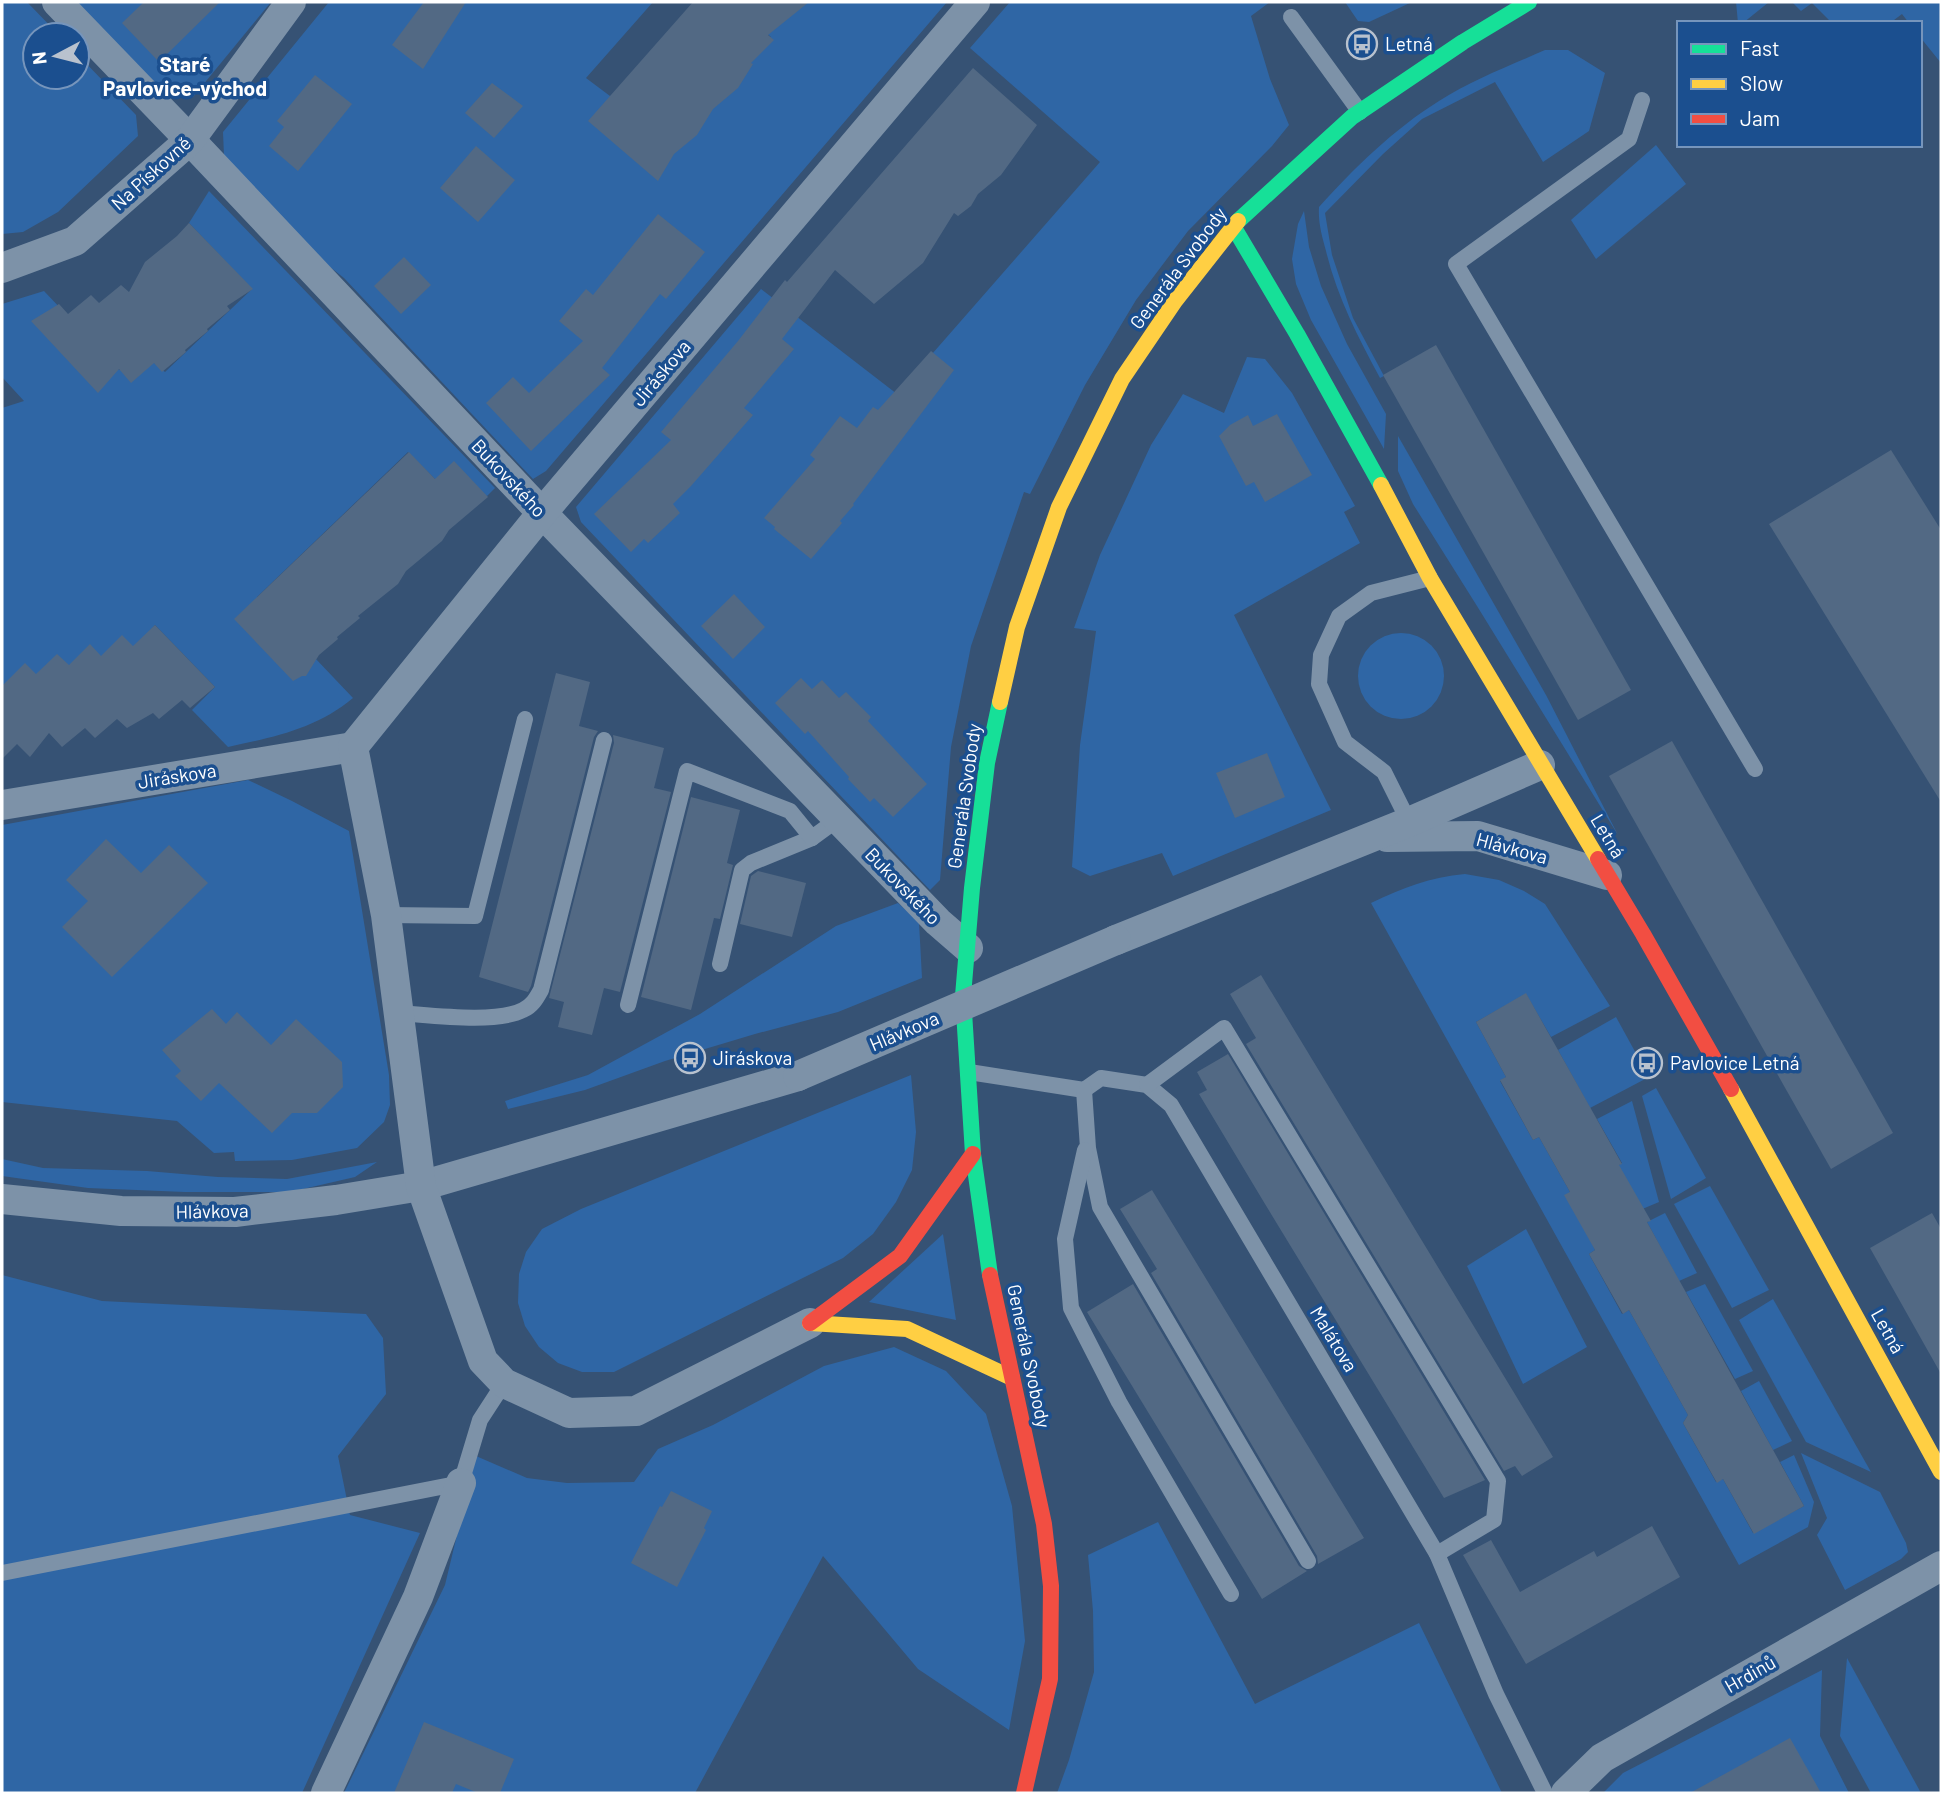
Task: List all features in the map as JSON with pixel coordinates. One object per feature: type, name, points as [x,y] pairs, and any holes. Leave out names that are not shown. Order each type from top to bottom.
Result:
[{"type":"main road","name":"Generála Svobody","points":[[1024,1793],[1050,1679],[1051,1586],[1044,1524],[988,1268],[973,1154],[963,996],[972,888],[987,763],[1017,627],[1059,508],[1122,379],[1175,301],[1233,226],[1352,117],[1463,42],[1529,2]]},
{"type":"main road","name":"Letná","points":[[1233,226],[1297,334],[1430,578],[1643,934],[1734,1093],[1941,1472]]},
{"type":"main road","points":[[810,1323],[900,1256],[973,1154]]},
{"type":"main road","points":[[810,1323],[907,1329],[1012,1378]]},
{"type":"street","name":"Bukovského","points":[[57,2],[542,513],[938,922],[968,948]]},
{"type":"street","name":"Na Pískovně","points":[[2,268],[75,241],[190,140],[290,2]]},
{"type":"street","name":"Jiráskova","points":[[2,805],[353,747],[542,513],[975,2]]},
{"type":"street","points":[[353,747],[386,915],[421,1186],[483,1361],[504,1383],[569,1413],[636,1411],[810,1323]]},
{"type":"street","name":"Hlávkova","points":[[2,1199],[121,1211],[235,1212],[421,1186],[798,1076],[1116,940],[1373,837],[1540,765]]},
{"type":"street","name":"Hlávkova","points":[[1373,837],[1478,836],[1607,875]]},
{"type":"street","points":[[326,1793],[418,1597],[461,1483]]},
{"type":"street","name":"Hrdinů","points":[[1566,1793],[1602,1758],[1941,1566]]},
{"type":"lane","points":[[1292,17],[1360,112]]},
{"type":"lane","points":[[1642,100],[1629,139],[1456,264],[1755,769]]},
{"type":"lane","points":[[1409,822],[1384,772],[1345,742],[1319,684],[1321,655],[1339,617],[1371,593],[1430,578]]},
{"type":"lane","points":[[386,915],[475,916],[525,719]]},
{"type":"lane","points":[[398,1013],[495,1018],[523,1010],[534,1003],[541,990],[604,740]]},
{"type":"lane","points":[[628,1005],[687,771],[790,811],[812,838]]},
{"type":"lane","points":[[720,964],[742,870],[751,863],[812,838],[838,819]]},
{"type":"lane","points":[[969,1072],[1084,1090],[1101,1078],[1147,1085],[1224,1028],[1498,1481],[1494,1520],[1437,1553]]},
{"type":"lane","name":"Malátova","points":[[1147,1085],[1171,1105],[1437,1553],[1496,1694],[1545,1793]]},
{"type":"lane","points":[[1084,1090],[1087,1140],[1100,1208],[1308,1562]]},
{"type":"lane","points":[[1087,1140],[1065,1240],[1071,1308],[1119,1402],[1231,1594]]},
{"type":"lane","points":[[2,1573],[461,1483],[480,1420],[504,1383]]},
{"type":"shaded area","points":[[2,2],[27,2],[45,21],[21,21],[21,91],[91,91],[91,68],[136,115],[138,136],[58,212],[23,232],[2,234]]},
{"type":"shaded area","points":[[77,2],[271,2],[193,97],[167,97]]},
{"type":"shaded area","points":[[329,2],[653,2],[586,78],[610,96],[771,37],[729,2],[947,2],[546,471],[533,479],[344,278],[330,267],[224,156],[223,132]]},
{"type":"shaded area","points":[[1010,2],[1270,2],[1251,16],[1270,79],[1289,125],[1272,146],[1188,231],[1136,300],[1085,385],[1030,494],[1024,492],[971,646],[951,747],[940,880],[930,890],[581,522],[576,507],[761,289],[897,394],[1100,162],[970,48]]},
{"type":"shaded area","points":[[1345,2],[1412,2],[1369,22],[1358,21]]},
{"type":"shaded area","points":[[1736,2],[1769,2],[1745,21],[1738,21]]},
{"type":"shaded area","points":[[1792,2],[1941,2],[1941,63],[1922,39],[1922,21],[1907,21],[1902,14],[1893,21],[1830,21],[1812,3],[1801,11]]},
{"type":"shaded area","points":[[1545,50],[1568,50],[1605,73],[1589,131],[1543,162],[1495,82],[1422,119],[1325,213],[1332,255],[1353,318],[1384,376],[1380,378],[1342,301],[1322,235],[1319,207],[1375,150],[1422,112],[1464,86]]},
{"type":"shaded area","points":[[1656,145],[1686,184],[1596,259],[1571,220]]},
{"type":"shaded area","points":[[209,191],[495,488],[487,496],[435,479],[408,452],[257,597],[353,698],[339,709],[294,730],[228,747],[192,710],[215,687],[155,625],[135,648],[2,685],[2,408],[24,401],[2,377],[2,304],[44,291],[119,370],[152,361],[165,372],[252,289],[189,223]]},
{"type":"shaded area","points":[[1304,211],[1309,247],[1321,286],[1347,344],[1386,414],[1384,449],[1311,320],[1296,284],[1292,259],[1298,224]]},
{"type":"shaded area","points":[[1247,357],[1265,359],[1292,393],[1355,506],[1344,512],[1360,543],[1234,615],[1331,810],[1173,876],[1162,853],[1090,876],[1072,867],[1080,745],[1096,631],[1074,628],[1100,555],[1151,445],[1183,394],[1224,413]]},
{"type":"shaded area","points":[[1398,436],[1546,695],[1618,835],[1413,504],[1398,471]]},
{"type":"shaded area","points":[[1401,633],[1425,640],[1437,652],[1444,676],[1437,700],[1425,712],[1401,719],[1377,712],[1365,700],[1358,676],[1365,652],[1377,640]]},
{"type":"shaded area","points":[[248,780],[349,831],[389,1075],[390,1105],[384,1122],[357,1148],[292,1160],[235,1161],[234,1152],[214,1153],[177,1121],[2,1102],[2,825]]},
{"type":"shaded area","points":[[1465,874],[1499,880],[1545,904],[1610,1006],[1551,1037],[1526,994],[1476,1022],[1506,1077],[1500,1081],[1533,1140],[1539,1137],[1570,1192],[1595,1250],[1589,1254],[1622,1314],[1629,1310],[1688,1415],[1683,1423],[1716,1482],[1723,1479],[1753,1533],[1804,1506],[1780,1462],[1794,1455],[1814,1502],[1808,1527],[1739,1565],[1371,903],[1417,884]]},
{"type":"shaded area","points":[[898,903],[919,922],[922,978],[838,1012],[665,1061],[585,1090],[508,1109],[505,1101],[588,1075],[700,1014],[836,926]]},
{"type":"shaded area","points":[[1616,1017],[1649,1077],[1590,1108],[1558,1050]]},
{"type":"shaded area","points":[[911,1075],[916,1132],[912,1170],[896,1202],[873,1234],[843,1258],[614,1372],[582,1372],[558,1363],[539,1347],[525,1326],[518,1303],[519,1274],[526,1252],[542,1229],[581,1209]]},
{"type":"shaded area","points":[[1656,1088],[1706,1178],[1671,1199],[1642,1096]]},
{"type":"shaded area","points":[[1632,1101],[1659,1202],[1640,1210],[1616,1167],[1622,1163],[1597,1119]]},
{"type":"shaded area","points":[[2,1159],[43,1168],[287,1179],[377,1162],[355,1177],[290,1192],[185,1192],[88,1188],[2,1176]]},
{"type":"shaded area","points":[[1710,1186],[1769,1290],[1732,1308],[1674,1204]]},
{"type":"shaded area","points":[[1665,1213],[1697,1273],[1679,1281],[1647,1222]]},
{"type":"shaded area","points":[[1526,1229],[1587,1347],[1523,1384],[1467,1266]]},
{"type":"shaded area","points":[[943,1234],[956,1320],[869,1302]]},
{"type":"shaded area","points":[[2,1275],[102,1301],[366,1314],[383,1338],[386,1394],[338,1456],[350,1515],[420,1533],[302,1793],[2,1793]]},
{"type":"shaded area","points":[[1705,1284],[1753,1371],[1735,1379],[1686,1292]]},
{"type":"shaded area","points":[[1773,1299],[1871,1472],[1806,1442],[1739,1320]]},
{"type":"shaded area","points":[[894,1347],[946,1371],[986,1414],[1012,1506],[1025,1641],[1009,1730],[918,1669],[823,1556],[695,1793],[344,1793],[445,1585],[476,1456],[527,1478],[567,1483],[634,1482],[658,1449],[713,1425],[824,1366]]},
{"type":"shaded area","points":[[1759,1381],[1792,1441],[1773,1450],[1741,1391]]},
{"type":"shaded area","points":[[1801,1453],[1880,1492],[1908,1552],[1901,1559],[1845,1590],[1817,1535],[1827,1518]]},
{"type":"shaded area","points":[[1158,1522],[1255,1704],[1419,1623],[1502,1793],[1057,1793],[1094,1672],[1093,1611],[1088,1555]]},
{"type":"shaded area","points":[[1847,1658],[1921,1793],[1871,1793],[1840,1736]]},
{"type":"shaded area","points":[[1822,1670],[1820,1736],[1849,1793],[1603,1793],[1623,1773]]},
{"type":"building","points":[[144,2],[220,2],[159,62],[122,23]]},
{"type":"building","points":[[424,2],[466,2],[423,69],[392,45]]},
{"type":"building","points":[[693,2],[809,2],[768,35],[774,40],[751,63],[753,64],[738,88],[713,109],[697,135],[674,154],[658,181],[588,121]]},
{"type":"building","points":[[973,68],[1037,125],[1001,175],[978,194],[971,206],[958,216],[954,213],[923,263],[874,304],[835,270],[782,339],[794,349],[744,408],[753,415],[673,504],[680,513],[648,543],[644,539],[631,552],[594,514],[671,440],[661,432],[738,341],[785,280],[787,282]]},
{"type":"building","points":[[315,75],[352,104],[298,171],[269,146],[284,127],[277,121]]},
{"type":"building","points":[[492,83],[523,106],[494,138],[465,113]]},
{"type":"building","points":[[476,146],[515,180],[478,222],[440,188]]},
{"type":"building","points":[[658,214],[705,252],[666,299],[660,294],[602,368],[610,375],[531,451],[486,403],[513,377],[529,393],[583,341],[559,321],[586,289],[593,295]]},
{"type":"building","points":[[189,223],[253,289],[227,306],[230,310],[162,372],[154,363],[131,383],[119,369],[98,393],[31,321],[59,304],[68,314],[91,295],[99,303],[121,285],[129,292],[145,262]]},
{"type":"building","points":[[404,257],[431,285],[401,314],[374,286]]},
{"type":"building","points":[[1436,345],[1631,690],[1578,720],[1383,375]]},
{"type":"building","points":[[931,351],[954,370],[840,521],[842,523],[811,559],[764,518],[815,459],[810,455],[840,416],[857,428],[873,407],[878,410]]},
{"type":"building","points":[[1277,414],[1312,475],[1265,502],[1254,482],[1246,486],[1219,436],[1230,425],[1248,415],[1253,426]]},
{"type":"building","points":[[1891,450],[1941,530],[1941,802],[1769,524]]},
{"type":"building","points":[[409,452],[435,479],[454,461],[488,497],[406,571],[398,584],[358,616],[360,618],[319,655],[306,676],[293,681],[234,619]]},
{"type":"building","points":[[734,594],[765,627],[733,659],[701,626]]},
{"type":"building","points":[[155,625],[215,687],[190,708],[182,700],[159,719],[153,713],[127,728],[117,719],[95,738],[85,728],[62,747],[49,733],[30,757],[17,744],[2,759],[2,686],[25,663],[36,674],[57,654],[69,665],[90,644],[101,656],[122,635],[133,646]]},
{"type":"building","points":[[556,673],[590,682],[579,726],[598,731],[594,737],[528,992],[479,977]]},
{"type":"building","points":[[801,678],[812,689],[822,680],[839,698],[846,692],[871,717],[868,721],[927,784],[893,817],[874,798],[870,802],[808,731],[805,734],[775,703]]},
{"type":"building","points":[[613,735],[664,748],[654,788],[671,792],[620,992],[604,988],[592,1035],[558,1027],[564,1002],[549,998],[614,743]]},
{"type":"building","points":[[1672,741],[1893,1133],[1831,1169],[1609,776]]},
{"type":"building","points":[[1267,753],[1285,797],[1235,818],[1216,773]]},
{"type":"building","points":[[691,797],[740,810],[727,863],[733,865],[720,919],[714,918],[691,1010],[641,997]]},
{"type":"building","points":[[106,839],[141,873],[169,845],[208,883],[112,977],[62,927],[88,901],[66,880]]},
{"type":"building","points":[[758,871],[806,883],[792,937],[740,924],[751,876]]},
{"type":"building","points":[[1261,975],[1553,1457],[1522,1476],[1515,1466],[1504,1471],[1246,1044],[1256,1038],[1230,994]]},
{"type":"building","points":[[1526,993],[1622,1164],[1619,1165],[1651,1221],[1647,1222],[1804,1506],[1754,1534],[1723,1479],[1717,1483],[1683,1423],[1688,1415],[1629,1310],[1623,1314],[1589,1254],[1595,1250],[1564,1195],[1570,1192],[1539,1137],[1533,1140],[1500,1080],[1506,1077],[1476,1022]]},
{"type":"building","points":[[212,1009],[226,1024],[237,1012],[271,1045],[296,1019],[342,1062],[343,1087],[317,1113],[292,1113],[272,1133],[219,1083],[201,1101],[175,1076],[181,1071],[162,1050]]},
{"type":"building","points":[[1228,1054],[1485,1480],[1444,1498],[1262,1199],[1199,1094],[1207,1090],[1197,1072]]},
{"type":"building","points":[[1152,1190],[1364,1538],[1318,1564],[1317,1556],[1151,1273],[1157,1269],[1120,1209]]},
{"type":"building","points":[[1932,1213],[1941,1229],[1941,1374],[1870,1248]]},
{"type":"building","points":[[1133,1284],[1299,1566],[1307,1571],[1262,1599],[1087,1312]]},
{"type":"building","points":[[671,1491],[712,1511],[704,1528],[706,1530],[677,1587],[631,1563],[660,1506],[662,1507]]},
{"type":"building","points":[[1652,1526],[1680,1577],[1526,1664],[1463,1555],[1491,1540],[1520,1592],[1594,1551],[1597,1557]]},
{"type":"building","points":[[424,1722],[514,1759],[500,1793],[478,1793],[456,1784],[452,1793],[394,1793]]},
{"type":"building","points":[[1790,1738],[1821,1793],[1690,1793]]},
{"type":"traffic: fast","points":[[1238,221],[1352,117],[1463,42],[1529,2]]},
{"type":"traffic: fast","points":[[1233,226],[1381,485]]},
{"type":"traffic: fast","points":[[990,1275],[973,1154],[963,996],[972,888],[987,763],[1000,702]]},
{"type":"traffic: slow","points":[[1000,702],[1017,627],[1059,507],[1122,379],[1175,301],[1238,221]]},
{"type":"traffic: slow","points":[[1381,485],[1430,578],[1598,859]]},
{"type":"traffic: slow","points":[[1731,1089],[1941,1472]]},
{"type":"traffic: slow","points":[[810,1323],[907,1329],[1012,1378]]},
{"type":"traffic: jam","points":[[1598,859],[1731,1089]]},
{"type":"traffic: jam","points":[[810,1323],[900,1256],[973,1154]]},
{"type":"traffic: jam","points":[[990,1275],[1044,1524],[1051,1586],[1050,1679],[1024,1793]]},
{"type":"place","name":"Letná","points":[[1362,44]]},
{"type":"place","name":"Jiráskova","points":[[690,1058]]},
{"type":"place","name":"Pavlovice Letná","points":[[1647,1063]]},
{"type":"district","name":"Staré Pavlovice-východ","points":[[185,77]]}]
